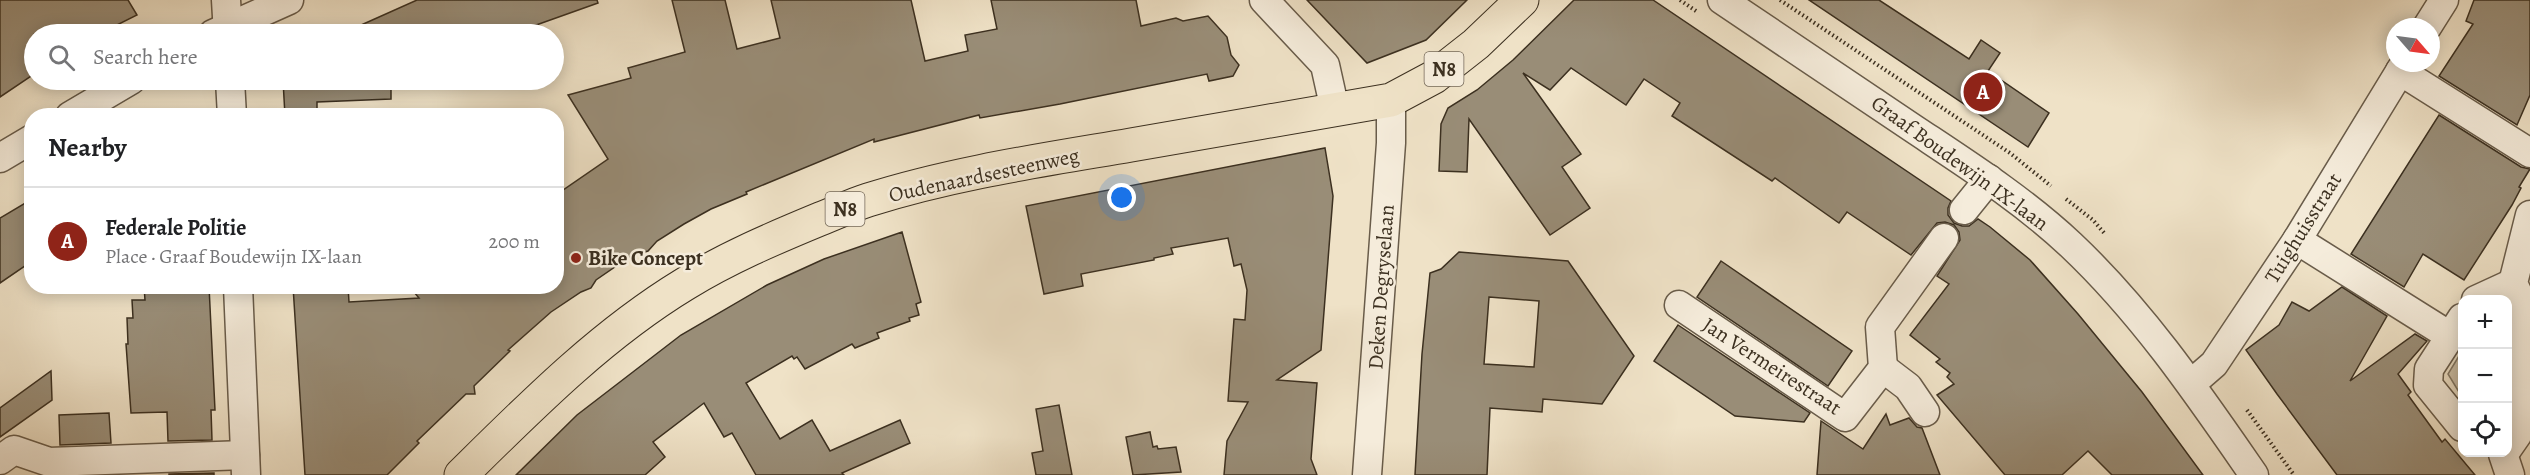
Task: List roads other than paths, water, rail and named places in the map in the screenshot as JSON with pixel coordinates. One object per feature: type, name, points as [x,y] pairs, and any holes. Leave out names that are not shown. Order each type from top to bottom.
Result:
[{"type":"main road","name":"Oudenaardsesteenweg","points":[[461,475],[521,416],[580,363],[644,312],[684,285],[728,260],[796,228],[866,200],[934,182],[1038,161],[1391,100],[1434,77],[1476,44],[1522,0]]},
{"type":"street","points":[[224,24],[289,0]]},
{"type":"street","points":[[1264,0],[1325,66],[1335,110]]},
{"type":"street","name":"Graaf Boudewijn IX-laan","points":[[1722,0],[1989,178],[2071,245],[2138,314],[2191,384],[2254,475]]},
{"type":"street","points":[[2433,18],[2444,0]]},
{"type":"street","name":"Tuighuisstraat","points":[[2191,384],[2214,364],[2297,240],[2400,72]]},
{"type":"street","points":[[2410,72],[2530,153]]},
{"type":"street","points":[[84,108],[114,90]]},
{"type":"street","points":[[231,90],[232,108]]},
{"type":"street","name":"Deken Degryselaan","points":[[1367,475],[1391,143],[1391,100]]},
{"type":"street","points":[[0,158],[24,144]]},
{"type":"street","points":[[1964,210],[1989,178]]},
{"type":"street","points":[[2512,444],[2517,435],[2526,378],[2524,307],[2513,284],[2530,216]]},
{"type":"street","points":[[1925,412],[1908,387],[1883,368],[1880,327],[1944,238]]},
{"type":"street","points":[[2297,240],[2456,327],[2429,369],[2428,385],[2458,421]]},
{"type":"street","points":[[2488,295],[2513,284]]},
{"type":"street","points":[[0,460],[14,450],[27,465],[49,462],[246,465],[238,294]]},
{"type":"street","name":"Jan Vermeirestraat","points":[[1679,305],[1845,417],[1883,368]]},
{"type":"place","name":"Federale Politie","points":[[1983,92]]},
{"type":"place","name":"Bike Concept","points":[[576,258]]}]
